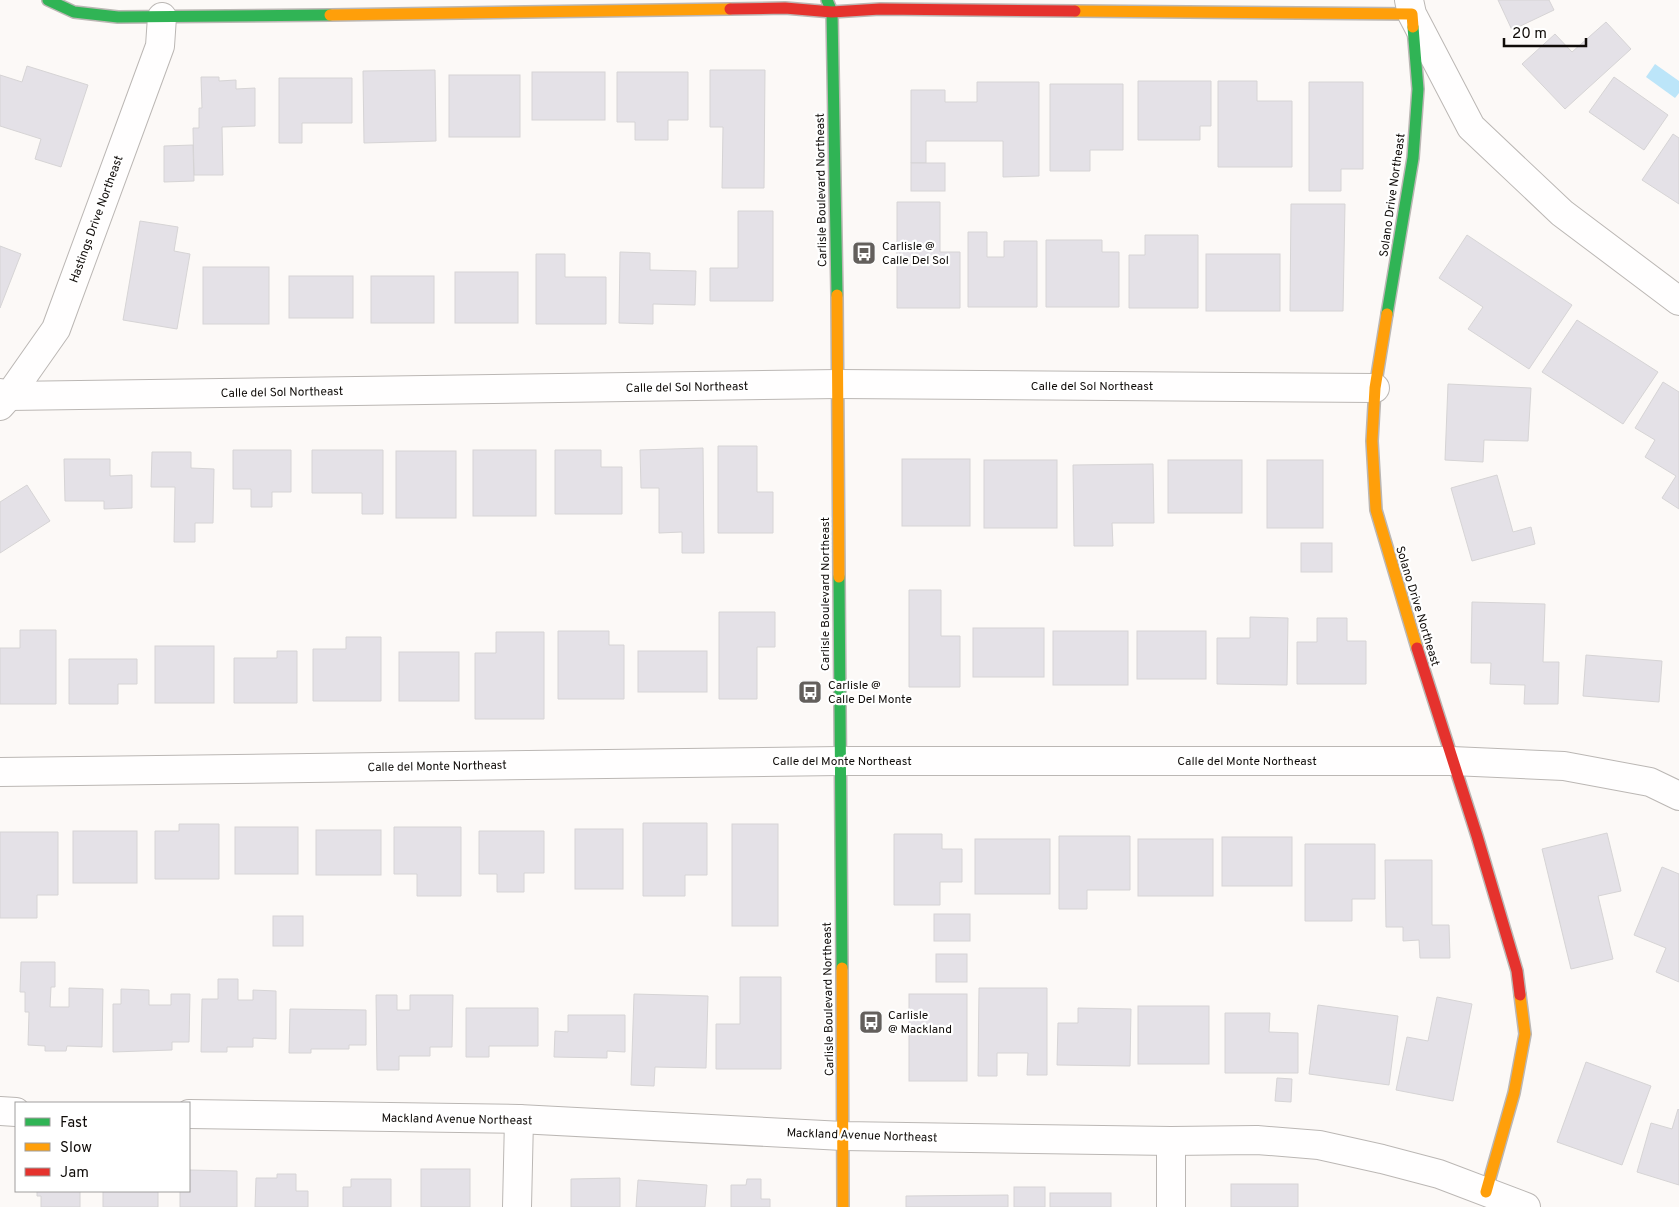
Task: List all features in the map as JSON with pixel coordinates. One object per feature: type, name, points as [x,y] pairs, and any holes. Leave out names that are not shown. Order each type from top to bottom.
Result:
[{"type":"street","points":[[48,0],[57,5],[97,16],[162,17],[785,8],[832,12],[880,8],[1410,7],[1471,127],[1562,213],[1679,301]]},
{"type":"street","name":"Carlisle Boulevard Northeast","points":[[827,0],[832,12],[838,384],[843,1207]]},
{"type":"street","name":"Carlisle Boulevard Northeast","points":[[832,12],[838,0]]},
{"type":"street","name":"Solano Drive Northeast","points":[[1410,7],[1418,89],[1413,158],[1375,388],[1372,441],[1376,510],[1399,592],[1477,836],[1517,971],[1524,1034],[1514,1093],[1486,1192]]},
{"type":"street","name":"Hastings Drive Northeast","points":[[3,399],[56,329],[160,46],[162,17]]},
{"type":"street","name":"Calle del Sol Northeast","points":[[3,399],[838,384],[1375,388]]},
{"type":"street","name":"Calle del Monte Northeast","points":[[0,772],[840,761],[1452,761],[1564,766],[1650,782],[1679,796]]},
{"type":"street","points":[[0,1111],[15,1112]]},
{"type":"street","name":"Mackland Avenue Northeast","points":[[190,1114],[519,1120],[843,1136],[1171,1141],[1257,1140],[1320,1146],[1439,1174],[1526,1207]]},
{"type":"street","points":[[517,1207],[519,1120]]},
{"type":"street","points":[[1171,1141],[1171,1207]]},
{"type":"water","points":[[1655,64],[1679,81],[1679,93],[1675,98],[1646,77]]},
{"type":"building","points":[[1498,0],[1549,0],[1554,10],[1512,30]]},
{"type":"building","points":[[1606,22],[1631,49],[1565,109],[1522,64],[1555,34],[1572,52]]},
{"type":"building","points":[[27,66],[88,85],[61,167],[35,159],[41,139],[0,126],[0,75],[22,82]]},
{"type":"building","points":[[435,70],[436,141],[364,143],[363,71]]},
{"type":"building","points":[[710,70],[765,70],[764,188],[722,188],[723,127],[710,127]]},
{"type":"building","points":[[532,72],[605,72],[605,120],[532,120]]},
{"type":"building","points":[[617,72],[688,72],[688,120],[668,120],[668,140],[635,140],[635,122],[617,122]]},
{"type":"building","points":[[449,75],[520,75],[520,137],[449,137]]},
{"type":"building","points":[[201,77],[219,77],[219,81],[236,80],[236,89],[255,88],[255,126],[222,127],[223,175],[194,175],[193,128],[199,128],[199,108],[202,108]]},
{"type":"building","points":[[1614,77],[1668,115],[1644,150],[1589,112]]},
{"type":"building","points":[[279,78],[352,78],[352,123],[302,123],[302,143],[279,143]]},
{"type":"building","points":[[1138,81],[1211,81],[1211,126],[1200,126],[1200,140],[1138,140]]},
{"type":"building","points":[[1218,81],[1257,81],[1257,101],[1292,101],[1292,167],[1218,167]]},
{"type":"building","points":[[977,82],[1039,82],[1039,176],[1003,177],[1003,141],[926,141],[926,163],[911,163],[911,90],[945,90],[945,102],[977,102]]},
{"type":"building","points":[[1309,82],[1363,82],[1363,169],[1341,169],[1341,191],[1309,191]]},
{"type":"building","points":[[1050,84],[1123,84],[1123,150],[1090,150],[1090,171],[1050,171]]},
{"type":"building","points":[[1673,134],[1679,138],[1679,204],[1642,180]]},
{"type":"building","points":[[193,145],[194,181],[164,182],[164,146]]},
{"type":"building","points":[[911,163],[945,163],[945,191],[911,191]]},
{"type":"building","points":[[897,202],[940,202],[940,252],[960,252],[960,308],[897,308]]},
{"type":"building","points":[[1291,204],[1345,204],[1343,311],[1290,311]]},
{"type":"building","points":[[738,211],[773,211],[773,301],[710,301],[710,268],[738,268]]},
{"type":"building","points":[[140,221],[178,227],[174,251],[190,254],[177,329],[123,320]]},
{"type":"building","points":[[968,232],[987,232],[987,257],[1004,257],[1004,241],[1037,241],[1037,307],[968,307]]},
{"type":"building","points":[[1145,235],[1198,235],[1198,308],[1129,308],[1129,255],[1145,255]]},
{"type":"building","points":[[1467,235],[1572,305],[1529,369],[1468,329],[1483,307],[1439,278]]},
{"type":"building","points":[[1046,240],[1102,240],[1102,252],[1119,252],[1119,307],[1046,307]]},
{"type":"building","points":[[0,246],[21,254],[0,308]]},
{"type":"building","points":[[620,252],[650,253],[650,270],[696,271],[695,305],[653,304],[653,324],[619,323]]},
{"type":"building","points":[[536,254],[565,254],[565,277],[606,277],[606,324],[536,324]]},
{"type":"building","points":[[1206,254],[1280,254],[1280,311],[1206,311]]},
{"type":"building","points":[[203,267],[269,267],[269,324],[203,324]]},
{"type":"building","points":[[455,272],[518,272],[518,323],[455,323]]},
{"type":"building","points":[[289,276],[353,276],[353,318],[289,318]]},
{"type":"building","points":[[371,276],[434,276],[434,323],[371,323]]},
{"type":"building","points":[[1577,320],[1658,372],[1623,424],[1542,372]]},
{"type":"building","points":[[1663,382],[1679,392],[1679,509],[1662,498],[1676,476],[1645,457],[1655,440],[1635,428]]},
{"type":"building","points":[[1448,384],[1531,388],[1528,441],[1484,440],[1483,462],[1445,460]]},
{"type":"building","points":[[718,446],[757,446],[757,492],[773,492],[773,533],[718,533]]},
{"type":"building","points":[[703,448],[704,553],[682,553],[682,532],[659,533],[659,488],[641,488],[640,450]]},
{"type":"building","points":[[233,450],[291,450],[291,492],[272,492],[272,507],[251,507],[251,489],[233,489]]},
{"type":"building","points":[[312,450],[383,450],[383,514],[362,514],[362,493],[312,493]]},
{"type":"building","points":[[473,450],[536,450],[536,516],[473,516]]},
{"type":"building","points":[[555,450],[601,450],[601,467],[622,467],[622,514],[555,514]]},
{"type":"building","points":[[396,451],[456,451],[456,518],[396,518]]},
{"type":"building","points":[[152,452],[191,452],[191,468],[214,469],[213,523],[195,523],[195,542],[174,542],[175,487],[151,487]]},
{"type":"building","points":[[64,459],[110,459],[110,476],[132,475],[132,508],[104,509],[104,501],[65,501]]},
{"type":"building","points":[[902,459],[970,459],[970,526],[902,526]]},
{"type":"building","points":[[984,460],[1057,460],[1057,528],[984,528]]},
{"type":"building","points":[[1168,460],[1242,460],[1242,513],[1168,513]]},
{"type":"building","points":[[1267,460],[1323,460],[1323,528],[1267,528]]},
{"type":"building","points":[[1153,464],[1154,523],[1112,523],[1113,546],[1074,546],[1073,465]]},
{"type":"building","points":[[1497,475],[1513,532],[1531,527],[1535,544],[1472,561],[1451,488]]},
{"type":"building","points":[[27,485],[50,521],[0,553],[0,502]]},
{"type":"building","points":[[1301,543],[1332,543],[1332,572],[1301,572]]},
{"type":"building","points":[[909,590],[941,590],[941,636],[960,636],[960,687],[909,687]]},
{"type":"building","points":[[1472,602],[1545,604],[1543,662],[1559,662],[1558,704],[1524,704],[1525,685],[1490,684],[1491,663],[1471,663]]},
{"type":"building","points":[[719,612],[775,612],[775,647],[757,647],[757,699],[719,699]]},
{"type":"building","points":[[1250,617],[1288,618],[1287,685],[1217,684],[1217,638],[1250,638]]},
{"type":"building","points":[[1317,618],[1347,618],[1347,641],[1366,641],[1366,684],[1297,684],[1297,642],[1317,642]]},
{"type":"building","points":[[973,628],[1044,628],[1044,677],[973,677]]},
{"type":"building","points":[[20,630],[56,630],[56,704],[0,704],[0,648],[20,648]]},
{"type":"building","points":[[558,631],[609,631],[609,645],[624,645],[624,699],[558,699]]},
{"type":"building","points":[[1053,631],[1128,631],[1128,685],[1053,685]]},
{"type":"building","points":[[1137,631],[1206,631],[1206,679],[1137,679]]},
{"type":"building","points":[[496,632],[544,632],[544,719],[475,719],[475,653],[496,653]]},
{"type":"building","points":[[346,637],[381,637],[381,701],[313,701],[313,649],[346,649]]},
{"type":"building","points":[[155,646],[214,646],[214,703],[155,703]]},
{"type":"building","points":[[277,651],[297,651],[297,703],[234,703],[234,658],[277,658]]},
{"type":"building","points":[[638,651],[707,651],[707,692],[638,692]]},
{"type":"building","points":[[399,652],[459,652],[459,701],[399,701]]},
{"type":"building","points":[[1586,655],[1662,661],[1659,702],[1583,696]]},
{"type":"building","points":[[69,659],[137,659],[137,684],[118,684],[118,704],[69,704]]},
{"type":"building","points":[[643,823],[707,823],[707,875],[685,875],[685,896],[643,896]]},
{"type":"building","points":[[179,824],[219,824],[219,879],[155,879],[155,831],[179,831]]},
{"type":"building","points":[[732,824],[778,824],[778,926],[732,926]]},
{"type":"building","points":[[235,827],[298,827],[298,874],[235,874]]},
{"type":"building","points":[[394,827],[461,827],[461,896],[417,896],[417,874],[394,874]]},
{"type":"building","points":[[575,829],[623,829],[623,889],[575,889]]},
{"type":"building","points":[[316,830],[381,830],[381,875],[316,875]]},
{"type":"building","points":[[73,831],[137,831],[137,883],[73,883]]},
{"type":"building","points":[[479,831],[544,831],[544,873],[524,873],[524,892],[497,892],[497,874],[479,874]]},
{"type":"building","points":[[0,832],[58,832],[58,895],[37,895],[37,918],[0,918]]},
{"type":"building","points":[[1607,833],[1621,891],[1598,896],[1613,959],[1571,969],[1542,849]]},
{"type":"building","points":[[894,834],[942,834],[942,849],[962,849],[962,882],[940,882],[940,905],[894,905]]},
{"type":"building","points":[[1059,836],[1130,836],[1130,890],[1087,890],[1087,909],[1059,909]]},
{"type":"building","points":[[1222,837],[1292,837],[1292,886],[1222,886]]},
{"type":"building","points":[[975,839],[1050,839],[1050,894],[975,894]]},
{"type":"building","points":[[1138,839],[1213,839],[1213,896],[1138,896]]},
{"type":"building","points":[[1305,844],[1375,844],[1375,899],[1352,899],[1352,921],[1305,921]]},
{"type":"building","points":[[1385,860],[1432,860],[1432,925],[1449,925],[1450,958],[1420,958],[1419,940],[1403,941],[1403,927],[1386,927]]},
{"type":"building","points":[[1662,867],[1679,874],[1679,982],[1656,972],[1666,948],[1634,935]]},
{"type":"building","points":[[934,914],[970,914],[970,941],[934,941]]},
{"type":"building","points":[[273,916],[303,916],[303,946],[273,946]]},
{"type":"building","points":[[936,954],[967,954],[967,982],[936,982]]},
{"type":"building","points":[[21,962],[55,962],[55,987],[51,987],[50,1007],[69,1007],[69,988],[103,989],[102,1047],[67,1046],[66,1051],[45,1051],[45,1046],[28,1045],[29,1012],[25,1012],[25,992],[20,992]]},
{"type":"building","points":[[740,977],[781,977],[781,1069],[716,1069],[716,1024],[740,1024]]},
{"type":"building","points":[[218,979],[238,979],[238,1000],[253,1000],[253,990],[276,991],[276,1039],[253,1038],[253,1047],[227,1047],[227,1052],[201,1052],[202,999],[218,999]]},
{"type":"building","points":[[979,988],[1047,988],[1047,1075],[1027,1075],[1028,1053],[997,1053],[997,1076],[978,1076]]},
{"type":"building","points":[[121,989],[149,990],[149,1005],[171,1005],[171,994],[190,994],[189,1042],[172,1042],[172,1050],[113,1052],[113,1004],[121,1004]]},
{"type":"building","points":[[634,994],[708,996],[706,1068],[655,1067],[654,1086],[631,1085]]},
{"type":"building","points":[[909,994],[967,994],[967,1081],[909,1081]]},
{"type":"building","points":[[376,995],[397,995],[397,1010],[410,1010],[410,995],[453,995],[452,1047],[430,1047],[430,1056],[399,1056],[399,1070],[377,1070]]},
{"type":"building","points":[[1437,997],[1472,1004],[1453,1101],[1396,1090],[1407,1037],[1428,1041]]},
{"type":"building","points":[[1318,1005],[1398,1016],[1389,1085],[1309,1074]]},
{"type":"building","points":[[1138,1006],[1209,1006],[1209,1064],[1138,1064]]},
{"type":"building","points":[[466,1008],[538,1008],[538,1046],[489,1046],[489,1057],[466,1057]]},
{"type":"building","points":[[1078,1008],[1131,1009],[1130,1066],[1057,1065],[1058,1023],[1078,1023]]},
{"type":"building","points":[[290,1009],[366,1010],[366,1045],[349,1045],[349,1049],[311,1049],[311,1053],[289,1053]]},
{"type":"building","points":[[1225,1013],[1270,1013],[1269,1032],[1298,1033],[1298,1073],[1225,1073]]},
{"type":"building","points":[[568,1015],[625,1015],[625,1052],[607,1051],[607,1058],[554,1057],[555,1031],[568,1032]]},
{"type":"building","points":[[1586,1062],[1651,1086],[1622,1165],[1557,1142]]},
{"type":"building","points":[[1277,1078],[1292,1079],[1291,1102],[1275,1101]]},
{"type":"building","points":[[1678,1109],[1679,1185],[1637,1172],[1651,1123],[1672,1129]]},
{"type":"building","points":[[421,1169],[470,1169],[470,1207],[421,1207]]},
{"type":"building","points":[[190,1170],[237,1171],[237,1207],[180,1207],[180,1192],[190,1192]]},
{"type":"building","points":[[277,1174],[296,1174],[296,1191],[308,1191],[308,1207],[255,1207],[256,1178],[277,1178]]},
{"type":"building","points":[[620,1178],[620,1207],[571,1207],[571,1179]]},
{"type":"building","points":[[351,1179],[391,1179],[391,1207],[343,1207],[343,1187],[351,1187]]},
{"type":"building","points":[[747,1179],[761,1179],[761,1199],[770,1199],[770,1207],[731,1207],[731,1185],[746,1185]]},
{"type":"building","points":[[638,1180],[707,1185],[705,1207],[636,1207]]},
{"type":"building","points":[[1231,1184],[1298,1184],[1298,1207],[1231,1207]]},
{"type":"building","points":[[1014,1187],[1045,1187],[1045,1207],[1014,1207]]},
{"type":"building","points":[[37,1192],[80,1192],[80,1207],[41,1207],[41,1196],[37,1196]]},
{"type":"building","points":[[103,1192],[158,1192],[158,1207],[103,1207]]},
{"type":"building","points":[[1050,1193],[1111,1193],[1111,1207],[1050,1207]]},
{"type":"building","points":[[1008,1195],[1008,1207],[906,1207],[906,1196]]},
{"type":"traffic: fast","points":[[48,0],[74,12],[118,17],[330,15]]},
{"type":"traffic: fast","points":[[827,0],[832,12],[837,295]]},
{"type":"traffic: fast","points":[[1387,314],[1413,158],[1418,89],[1413,27]]},
{"type":"traffic: fast","points":[[839,577],[842,968]]},
{"type":"traffic: slow","points":[[330,15],[730,9]]},
{"type":"traffic: slow","points":[[1075,11],[1412,14],[1413,27]]},
{"type":"traffic: slow","points":[[837,295],[839,577]]},
{"type":"traffic: slow","points":[[1387,314],[1375,388],[1372,441],[1376,510],[1417,648]]},
{"type":"traffic: slow","points":[[842,968],[843,1207]]},
{"type":"traffic: slow","points":[[1486,1192],[1514,1093],[1525,1034],[1520,995]]},
{"type":"traffic: jam","points":[[730,9],[785,8],[832,12],[880,9],[1075,11]]},
{"type":"traffic: jam","points":[[1417,648],[1477,836],[1517,971],[1520,995]]},
{"type":"place","name":"Carlisle @ Calle Del Sol","points":[[864,253]]},
{"type":"place","name":"Carlisle @ Calle Del Monte","points":[[810,692]]},
{"type":"place","name":"Carlisle @ Mackland","points":[[871,1022]]}]
